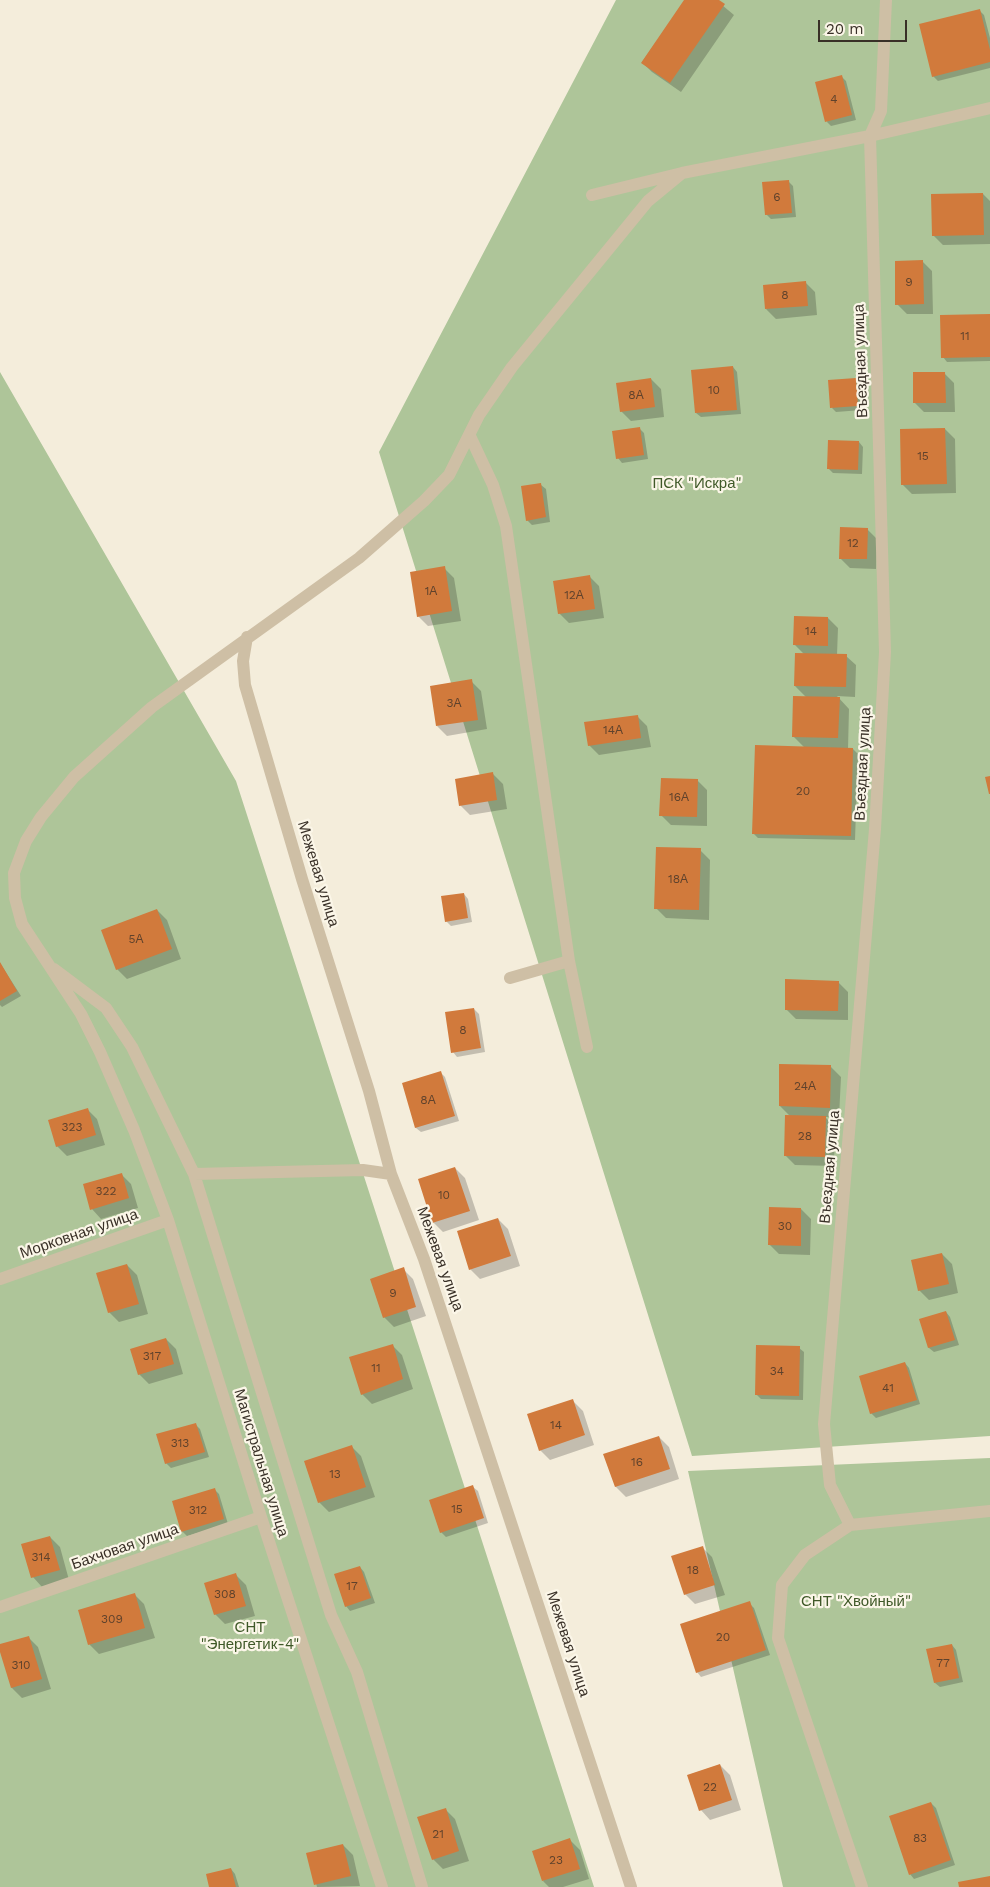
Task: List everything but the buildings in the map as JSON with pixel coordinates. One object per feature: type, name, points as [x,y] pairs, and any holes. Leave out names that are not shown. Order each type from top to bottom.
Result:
[{"type":"street","name":"Въездная улица","points":[[850,1525],[830,1485],[824,1424],[874,838],[885,652],[870,136],[881,111],[886,0]]},
{"type":"street","points":[[592,195],[682,173],[870,136],[990,108]]},
{"type":"street","name":"Магистральная улица","points":[[382,1887],[261,1517],[168,1220],[134,1130],[100,1052],[80,1014],[22,924],[15,898],[14,873],[26,842],[41,817],[74,777],[152,707],[359,558],[424,502],[449,474],[480,415],[512,367],[648,201],[682,173]]},
{"type":"street","points":[[470,436],[494,485],[506,526],[569,961],[587,1047]]},
{"type":"street","name":"Межевая улица","points":[[247,637],[243,661],[246,685],[302,879],[369,1091],[391,1174],[424,1258],[631,1887]]},
{"type":"street","points":[[510,978],[569,961]]},
{"type":"street","points":[[46,962],[106,1008],[132,1047],[194,1174],[331,1615],[357,1672],[422,1887]]},
{"type":"street","points":[[194,1174],[363,1170],[391,1174]]},
{"type":"street","name":"Морковная улица","points":[[0,1279],[168,1220]]},
{"type":"street","points":[[862,1887],[778,1638],[782,1585],[806,1555],[850,1525],[990,1511]]},
{"type":"street","name":"Бахчовая улица","points":[[0,1607],[261,1517]]},
{"type":"green space","name":"ПСК \"Искра\"","points":[[616,0],[990,0],[990,1436],[692,1456],[379,452]]},
{"type":"green space","name":"СНТ \"Энергетик-4\"","points":[[0,372],[236,781],[594,1887],[0,1887]]},
{"type":"green space","name":"СНТ \"Хвойный\"","points":[[990,1458],[990,1887],[783,1887],[688,1471]]}]
